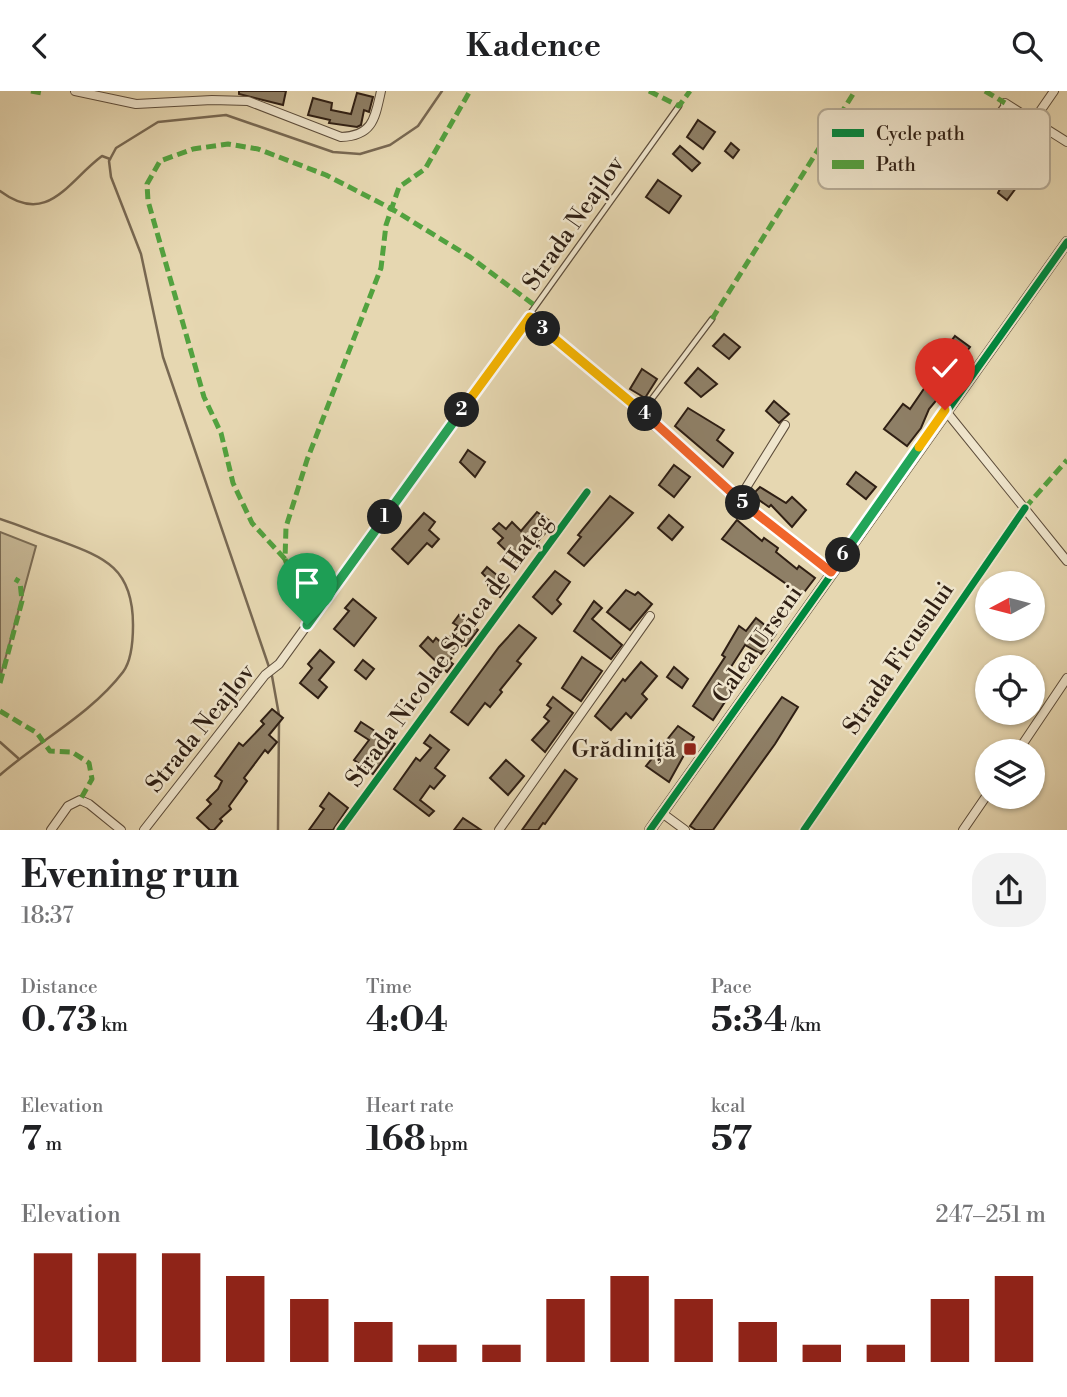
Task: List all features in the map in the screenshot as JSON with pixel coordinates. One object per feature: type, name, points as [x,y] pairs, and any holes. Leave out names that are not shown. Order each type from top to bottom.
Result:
[{"type":"street","points":[[75,91],[136,104],[248,101],[341,137],[355,137],[366,132],[373,123],[381,91]]},
{"type":"street","points":[[1042,109],[1054,91]]},
{"type":"street","points":[[1006,103],[1016,109]]},
{"type":"street","points":[[1050,131],[1067,142]]},
{"type":"street","name":"Calea Urseni","points":[[650,830],[945,410],[1067,242]]},
{"type":"street","points":[[530,317],[739,499],[831,572]]},
{"type":"street","points":[[945,410],[1067,561]]},
{"type":"street","points":[[739,499],[785,425]]},
{"type":"street","name":"Strada Nicolae Stoica de Hațeg","points":[[340,830],[587,492]]},
{"type":"street","name":"Strada Ficusului","points":[[804,830],[1024,508]]},
{"type":"street","name":"Strada Neajlov","points":[[144,830],[265,675],[279,664],[339,581]]},
{"type":"street","points":[[499,830],[650,616]]},
{"type":"street","points":[[1026,739],[1067,678]]},
{"type":"street","points":[[51,830],[68,806],[80,800],[121,830]]},
{"type":"street","points":[[963,830],[977,809]]},
{"type":"street","points":[[662,813],[685,830]]},
{"type":"lane","points":[[1002,109],[1006,103]]},
{"type":"lane","name":"Strada Neajlov","points":[[339,581],[679,106]]},
{"type":"lane","points":[[642,412],[712,319]]},
{"type":"shaded area","points":[[0,532],[36,546],[0,678]]},
{"type":"building","points":[[239,91],[286,91],[283,105],[239,94]]},
{"type":"building","points":[[357,93],[373,97],[369,112],[364,110],[361,125],[357,127],[329,123],[330,120],[308,115],[313,98],[332,103],[331,110],[351,114]]},
{"type":"building","points":[[698,120],[715,132],[703,149],[687,137]]},
{"type":"building","points":[[731,143],[739,150],[733,158],[725,151]]},
{"type":"building","points":[[680,146],[700,163],[692,171],[673,154]]},
{"type":"building","points":[[658,180],[681,196],[669,213],[646,197]]},
{"type":"building","points":[[1000,189],[1015,189],[1007,200],[998,193]]},
{"type":"building","points":[[724,334],[740,347],[729,359],[713,346]]},
{"type":"building","points":[[955,336],[970,347],[958,363],[943,352]]},
{"type":"building","points":[[934,361],[954,379],[929,409],[921,428],[907,446],[884,429],[903,404],[910,409],[934,374],[928,369]]},
{"type":"building","points":[[698,368],[717,384],[701,397],[685,383]]},
{"type":"building","points":[[642,369],[657,379],[645,398],[630,389]]},
{"type":"building","points":[[774,401],[789,414],[779,423],[766,411]]},
{"type":"building","points":[[688,408],[724,430],[717,440],[733,453],[723,467],[675,426]]},
{"type":"building","points":[[468,450],[485,462],[475,477],[460,462]]},
{"type":"building","points":[[674,465],[690,477],[674,497],[659,485]]},
{"type":"building","points":[[856,472],[876,487],[866,499],[847,484]]},
{"type":"building","points":[[760,487],[786,503],[792,497],[806,510],[792,527],[771,505],[769,507],[759,500],[754,493]]},
{"type":"building","points":[[610,496],[633,513],[584,566],[568,553],[581,537],[578,535]]},
{"type":"building","points":[[537,512],[554,524],[518,562],[498,543],[503,538],[493,529],[499,523],[506,529],[512,522],[521,531]]},
{"type":"building","points":[[424,513],[435,522],[429,530],[439,539],[432,547],[427,543],[408,564],[392,549]]},
{"type":"building","points":[[669,515],[683,527],[672,540],[658,528]]},
{"type":"building","points":[[737,520],[762,541],[764,538],[778,548],[776,552],[797,569],[799,566],[815,578],[802,595],[722,539]]},
{"type":"building","points":[[487,567],[509,585],[500,597],[488,586],[488,579],[482,573]]},
{"type":"building","points":[[555,571],[570,582],[557,600],[561,604],[552,614],[533,597]]},
{"type":"building","points":[[626,590],[635,595],[638,592],[652,604],[630,630],[607,612]]},
{"type":"building","points":[[353,599],[376,618],[354,646],[334,629],[349,611],[345,608]]},
{"type":"building","points":[[594,601],[602,608],[592,619],[622,645],[611,659],[574,631]]},
{"type":"building","points":[[459,615],[478,630],[466,646],[463,644],[449,661],[453,664],[447,672],[420,646],[428,637],[433,642],[436,638],[444,645],[458,626],[453,623]]},
{"type":"building","points":[[756,618],[776,634],[761,654],[745,645],[729,670],[740,679],[713,720],[693,706],[725,657],[722,655],[739,626],[746,631]]},
{"type":"building","points":[[519,625],[536,638],[517,661],[521,664],[500,690],[502,692],[490,707],[485,703],[468,725],[451,712],[499,647]]},
{"type":"building","points":[[320,650],[334,662],[319,680],[327,687],[318,698],[300,683],[312,668],[308,664]]},
{"type":"building","points":[[582,657],[602,671],[581,701],[562,688]]},
{"type":"building","points":[[363,660],[374,669],[366,679],[355,670]]},
{"type":"building","points":[[641,662],[657,676],[642,694],[647,699],[631,718],[626,713],[611,730],[595,716],[623,679],[625,681]]},
{"type":"building","points":[[674,667],[688,679],[682,688],[667,677]]},
{"type":"building","points":[[553,697],[573,713],[545,752],[532,740],[549,721],[544,717],[551,708],[547,705]]},
{"type":"building","points":[[782,697],[798,707],[775,744],[713,830],[696,830],[690,826]]},
{"type":"building","points":[[272,709],[283,718],[269,735],[277,742],[268,753],[265,750],[244,778],[247,781],[229,806],[231,809],[220,819],[222,821],[214,830],[210,830],[197,818],[211,804],[207,800],[222,781],[215,776],[239,743],[243,746],[264,724],[261,721]]},
{"type":"building","points":[[361,722],[395,744],[373,774],[354,760],[369,740],[355,731]]},
{"type":"building","points":[[678,726],[694,737],[669,782],[646,766]]},
{"type":"building","points":[[430,735],[449,750],[435,768],[445,776],[434,789],[430,786],[420,800],[434,811],[429,816],[394,789],[416,758],[420,761],[431,748],[424,743]]},
{"type":"building","points":[[506,760],[524,776],[508,795],[490,778]]},
{"type":"building","points":[[565,770],[577,779],[545,824],[538,830],[522,830]]},
{"type":"building","points":[[329,793],[348,808],[333,830],[309,830],[324,809],[320,806]]},
{"type":"building","points":[[463,818],[481,830],[454,830]]},
{"type":"waterway","points":[[269,667],[163,357],[141,254],[111,177],[109,161],[116,148],[158,122],[226,115],[333,152],[360,154],[390,145],[418,126],[442,91]]},
{"type":"waterway","points":[[0,191],[17,201],[31,204],[44,202],[67,188],[102,156],[110,159]]},
{"type":"waterway","points":[[0,519],[87,552],[112,567],[128,589],[133,625],[128,662],[110,687],[80,714],[0,775]]},
{"type":"waterway","points":[[272,676],[279,715]]},
{"type":"waterway","points":[[278,830],[279,722]]},
{"type":"waterway","points":[[0,742],[18,758]]},
{"type":"marked path","points":[[31,91],[42,93]]},
{"type":"marked path","points":[[307,625],[285,559],[286,527],[307,460],[381,268],[386,225],[399,187],[425,169],[470,91]]},
{"type":"marked path","points":[[649,91],[679,106],[690,91]]},
{"type":"marked path","points":[[844,109],[855,91]]},
{"type":"marked path","points":[[985,91],[1005,103]]},
{"type":"marked path","points":[[285,559],[252,523],[233,483],[221,433],[204,397],[148,201],[147,184],[160,161],[193,149],[228,144],[258,149],[326,175],[392,209],[470,257],[537,307]]},
{"type":"marked path","points":[[712,319],[818,150]]},
{"type":"marked path","points":[[1025,508],[1067,460]]},
{"type":"marked path","points":[[0,683],[22,601],[20,582],[15,579]]},
{"type":"marked path","points":[[0,711],[37,733],[50,751],[72,752],[89,763],[92,779],[80,800]]},
{"type":"cycle path","points":[[650,830],[1067,242]]},
{"type":"cycle path","points":[[340,830],[587,492]]},
{"type":"cycle path","points":[[804,830],[1025,508]]},
{"type":"place","name":"Grădiniță","points":[[690,749]]},
{"type":"route","points":[[307,625],[530,317],[739,499],[831,572],[945,410]]}]
